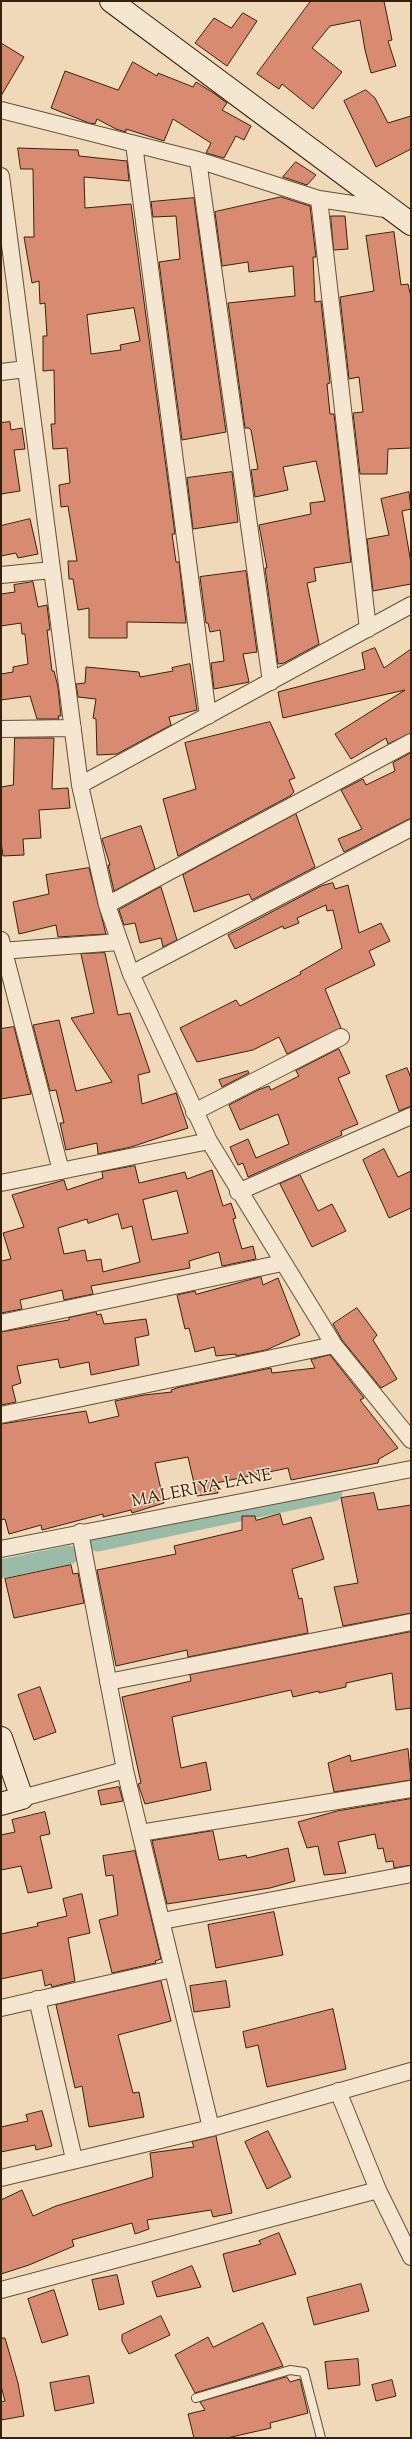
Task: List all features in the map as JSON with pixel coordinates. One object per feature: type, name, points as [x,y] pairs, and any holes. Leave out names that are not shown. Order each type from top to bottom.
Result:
[{"type":"street","points":[[111,1],[411,224]]},
{"type":"street","points":[[1,110],[198,160],[319,199],[393,210]]},
{"type":"street","points":[[134,144],[208,716]]},
{"type":"street","points":[[198,160],[271,682]]},
{"type":"street","points":[[1,176],[3,210],[26,369],[80,785],[107,905],[119,942],[131,974],[194,1112],[238,1192],[334,1344],[411,1440]]},
{"type":"street","points":[[319,199],[368,629]]},
{"type":"street","points":[[1,372],[26,369]]},
{"type":"street","points":[[1,575],[52,570]]},
{"type":"street","points":[[80,785],[411,605]]},
{"type":"street","points":[[1,729],[73,728]]},
{"type":"street","points":[[107,905],[411,742]]},
{"type":"street","points":[[131,974],[411,828]]},
{"type":"street","points":[[61,1171],[2,947],[119,942]]},
{"type":"street","points":[[194,1112],[341,1038]]},
{"type":"street","points":[[238,1192],[411,1116]]},
{"type":"street","points":[[1,1183],[209,1141]]},
{"type":"street","points":[[1,1323],[282,1263]]},
{"type":"street","points":[[1,1415],[334,1344]]},
{"type":"street","name":"MALERIYA LANE","points":[[1,1549],[80,1532],[411,1469]]},
{"type":"street","points":[[80,1532],[125,1770],[211,2128]]},
{"type":"street","points":[[108,1682],[411,1622]]},
{"type":"street","points":[[1,1738],[22,1798]]},
{"type":"street","points":[[1,1804],[125,1770]]},
{"type":"street","points":[[140,1833],[411,1789]]},
{"type":"street","points":[[162,1921],[411,1874]]},
{"type":"street","points":[[1,2008],[172,1969]]},
{"type":"street","points":[[37,1999],[74,2159]]},
{"type":"street","points":[[1,2178],[74,2159],[211,2128],[411,2071]]},
{"type":"street","points":[[338,2091],[378,2190],[411,2257]]},
{"type":"street","points":[[1,2290],[378,2190]]},
{"type":"lane","points":[[196,2398],[290,2370],[304,2372],[321,2438]]},
{"type":"building","points":[[311,1],[384,1],[392,40],[388,41],[396,66],[371,73],[365,50],[360,20],[330,26],[312,48],[342,72],[313,109],[282,84],[279,89],[257,74]]},
{"type":"building","points":[[243,13],[257,21],[227,66],[195,43],[214,18],[231,28]]},
{"type":"building","points":[[1,43],[24,57],[1,96]]},
{"type":"building","points":[[133,62],[157,76],[158,73],[193,87],[196,82],[215,94],[227,103],[222,110],[251,126],[244,140],[236,136],[224,158],[206,153],[211,143],[173,119],[164,141],[126,129],[126,132],[116,129],[97,119],[95,124],[89,123],[51,108],[65,71],[118,90]]},
{"type":"building","points":[[366,90],[375,98],[388,123],[411,116],[411,149],[376,167],[344,101]]},
{"type":"building","points":[[18,148],[78,150],[79,156],[127,161],[129,181],[84,177],[85,208],[131,204],[175,534],[172,534],[176,562],[179,562],[186,623],[127,622],[127,638],[89,638],[89,608],[78,610],[73,579],[69,579],[68,561],[77,561],[68,506],[61,507],[59,485],[70,483],[67,448],[53,449],[51,424],[55,424],[54,370],[43,371],[43,336],[47,336],[45,303],[40,304],[39,281],[32,283],[24,237],[34,237],[33,169],[21,169]],"holes":[[[134,308],[140,341],[120,345],[121,350],[91,354],[87,315]]]},
{"type":"building","points":[[296,162],[316,175],[307,185],[283,177]]},
{"type":"building","points":[[281,197],[310,206],[316,257],[313,257],[315,302],[321,301],[330,383],[327,384],[330,414],[334,414],[351,562],[314,568],[316,581],[307,583],[319,644],[284,663],[278,664],[265,568],[267,568],[259,525],[311,514],[310,503],[325,501],[316,461],[283,467],[288,490],[255,497],[251,470],[258,469],[251,430],[249,428],[245,428],[228,303],[295,296],[293,266],[249,272],[248,262],[222,266],[215,212]]},
{"type":"building","points":[[194,198],[226,432],[182,440],[159,262],[180,259],[176,216],[153,217],[151,202]]},
{"type":"building","points":[[331,216],[345,216],[348,249],[334,250]]},
{"type":"building","points":[[394,232],[401,285],[408,284],[411,297],[411,448],[388,449],[387,474],[360,474],[353,413],[363,412],[359,377],[349,379],[340,297],[374,291],[366,236]]},
{"type":"building","points":[[10,422],[11,430],[22,428],[25,449],[14,450],[20,491],[1,494],[1,423]]},
{"type":"building","points":[[232,472],[238,522],[193,529],[187,478]]},
{"type":"building","points":[[409,492],[411,509],[402,511],[411,563],[411,584],[373,591],[367,539],[389,535],[381,499]]},
{"type":"building","points":[[30,519],[38,554],[18,558],[16,553],[1,556],[1,526]]},
{"type":"building","points":[[246,571],[257,652],[243,654],[249,682],[214,689],[211,663],[224,661],[220,630],[210,632],[208,623],[206,623],[200,577]]},
{"type":"building","points":[[33,582],[38,607],[47,605],[50,630],[47,630],[52,671],[54,671],[58,687],[61,716],[58,716],[59,719],[37,719],[30,696],[1,700],[1,674],[13,672],[13,667],[28,664],[25,634],[22,634],[21,623],[1,626],[1,594],[15,592],[14,585]]},
{"type":"building","points":[[375,648],[384,668],[411,649],[411,733],[388,744],[386,738],[351,759],[335,734],[405,690],[283,718],[278,692],[365,669],[362,653]]},
{"type":"building","points":[[190,664],[197,710],[169,717],[171,725],[117,754],[97,755],[96,719],[93,718],[96,699],[78,697],[76,684],[85,683],[86,667],[139,672],[140,677],[173,671],[172,668]]},
{"type":"building","points":[[270,722],[295,778],[289,780],[294,792],[290,796],[178,856],[163,799],[196,789],[185,743]]},
{"type":"building","points":[[15,738],[54,738],[52,789],[68,788],[70,808],[39,810],[41,838],[23,839],[24,855],[3,856],[1,841],[1,787],[13,785]]},
{"type":"building","points":[[411,753],[411,818],[344,852],[338,839],[362,829],[341,790],[363,779],[366,785],[395,771],[393,763]]},
{"type":"building","points":[[296,814],[315,867],[252,900],[249,894],[194,912],[183,875]]},
{"type":"building","points":[[141,826],[155,869],[114,891],[108,865],[110,865],[102,839]]},
{"type":"building","points":[[89,868],[106,934],[58,937],[56,925],[19,934],[13,902],[49,894],[46,875]]},
{"type":"building","points":[[333,883],[335,889],[348,885],[359,933],[381,923],[390,941],[369,951],[375,965],[325,989],[341,1028],[287,1054],[279,1037],[253,1050],[197,1062],[180,1028],[236,1000],[240,1006],[301,974],[300,972],[342,948],[333,910],[327,911],[326,905],[297,918],[299,923],[284,929],[283,926],[235,949],[228,935],[321,886]]},
{"type":"building","points":[[161,887],[177,940],[163,947],[161,938],[140,943],[135,923],[124,925],[119,910]]},
{"type":"building","points":[[105,953],[118,1015],[130,1013],[150,1072],[138,1075],[142,1104],[176,1093],[188,1128],[131,1147],[98,1154],[97,1143],[66,1150],[60,1123],[64,1123],[56,1090],[50,1091],[33,1025],[59,1020],[76,1091],[112,1082],[71,1018],[94,1013],[81,954]]},
{"type":"building","points":[[14,1027],[31,1094],[1,1099],[1,1029]]},
{"type":"building","points":[[339,1049],[350,1073],[338,1078],[358,1124],[341,1131],[342,1135],[248,1177],[243,1163],[238,1165],[230,1147],[248,1139],[256,1158],[289,1144],[278,1114],[240,1130],[229,1105],[258,1090],[269,1086],[271,1090],[299,1076],[296,1071]]},
{"type":"building","points":[[407,1068],[411,1078],[411,1106],[399,1111],[386,1076]]},
{"type":"building","points":[[248,1071],[249,1073],[222,1087],[219,1080]]},
{"type":"building","points":[[384,1149],[398,1177],[411,1171],[411,1208],[389,1218],[363,1160]]},
{"type":"building","points":[[135,1166],[139,1183],[185,1172],[187,1179],[212,1170],[223,1206],[231,1203],[236,1218],[233,1219],[242,1249],[253,1246],[256,1259],[222,1266],[219,1252],[189,1261],[190,1268],[91,1286],[93,1294],[64,1300],[62,1290],[20,1300],[22,1309],[1,1313],[1,1261],[11,1259],[3,1233],[24,1227],[12,1195],[64,1180],[67,1190],[103,1178],[102,1172]],"holes":[[[177,1191],[188,1233],[152,1240],[143,1200]],[[118,1214],[122,1229],[132,1226],[140,1262],[103,1272],[101,1259],[87,1261],[85,1250],[64,1254],[58,1228],[87,1219],[88,1223]]]},
{"type":"building","points":[[300,1175],[318,1211],[332,1204],[346,1231],[312,1247],[280,1184]]},
{"type":"building","points":[[261,1277],[263,1285],[278,1278],[300,1335],[266,1350],[236,1356],[236,1354],[216,1356],[214,1347],[195,1352],[189,1328],[185,1329],[177,1295],[195,1291],[196,1294]]},
{"type":"building","points":[[357,1308],[377,1335],[373,1340],[397,1379],[381,1388],[342,1340],[333,1324]]},
{"type":"building","points":[[96,1312],[97,1315],[101,1314],[104,1324],[146,1319],[149,1335],[135,1338],[139,1365],[91,1375],[89,1362],[60,1368],[58,1359],[17,1366],[21,1383],[12,1386],[16,1402],[1,1405],[1,1332],[69,1320],[69,1318]]},
{"type":"building","points":[[330,1355],[364,1398],[360,1400],[398,1448],[379,1459],[378,1463],[291,1480],[288,1468],[216,1483],[218,1493],[197,1496],[188,1457],[155,1463],[164,1503],[132,1513],[131,1510],[103,1517],[103,1514],[42,1530],[41,1525],[9,1534],[5,1519],[1,1520],[1,1424],[86,1411],[89,1423],[119,1416],[115,1401],[144,1395],[172,1392],[171,1390],[180,1387],[271,1368],[272,1373],[315,1368],[311,1360]]},
{"type":"building","points":[[374,1493],[378,1510],[411,1505],[411,1613],[343,1626],[334,1587],[358,1583],[341,1498]]},
{"type":"building","points":[[280,1514],[283,1525],[311,1517],[324,1559],[292,1569],[299,1599],[302,1598],[308,1633],[188,1657],[187,1650],[116,1666],[97,1570],[176,1554],[174,1546],[242,1530],[242,1516],[255,1516],[256,1520]]},
{"type":"building","points":[[71,1565],[73,1574],[78,1573],[84,1603],[14,1618],[5,1579]]},
{"type":"building","points":[[411,1632],[411,1708],[396,1710],[392,1673],[346,1683],[346,1687],[319,1693],[319,1691],[293,1697],[291,1690],[172,1717],[181,1768],[206,1762],[211,1790],[145,1804],[138,1784],[141,1783],[122,1697],[191,1681],[190,1675]]},
{"type":"building","points":[[40,1687],[56,1732],[34,1740],[18,1695]]},
{"type":"building","points":[[408,1749],[411,1780],[334,1792],[328,1763],[350,1755],[351,1761]]},
{"type":"building","points":[[119,1787],[123,1801],[101,1805],[98,1791]]},
{"type":"building","points":[[411,1799],[411,1865],[394,1868],[393,1861],[386,1862],[383,1848],[378,1849],[375,1834],[338,1842],[346,1873],[324,1875],[318,1846],[307,1848],[298,1822],[337,1811]]},
{"type":"building","points":[[45,1812],[50,1834],[40,1836],[52,1888],[28,1893],[21,1866],[1,1870],[1,1835],[15,1832],[12,1820]]},
{"type":"building","points":[[213,1831],[219,1860],[246,1855],[247,1858],[288,1848],[295,1881],[270,1888],[167,1904],[152,1841]]},
{"type":"building","points":[[135,1851],[161,1959],[155,1961],[156,1963],[112,1973],[99,1920],[118,1915],[113,1875],[106,1876],[103,1856]]},
{"type":"building","points":[[82,1894],[90,1933],[68,1938],[75,1981],[52,1987],[51,1984],[45,1986],[42,1970],[1,1979],[1,1934],[38,1926],[37,1923],[67,1916],[63,1899]]},
{"type":"building","points":[[274,1912],[283,1955],[216,1968],[208,1925]]},
{"type":"building","points":[[161,1981],[171,2021],[118,2035],[133,2093],[139,2092],[144,2117],[89,2127],[82,2086],[75,2088],[56,2005]]},
{"type":"building","points":[[226,1981],[230,2007],[194,2012],[190,1986]]},
{"type":"building","points":[[333,2009],[346,2069],[267,2087],[258,2045],[246,2048],[243,2032]]},
{"type":"building","points":[[42,2111],[52,2146],[36,2150],[35,2145],[1,2152],[1,2127],[28,2121],[26,2115]]},
{"type":"building","points":[[268,2131],[291,2177],[267,2189],[245,2142]]},
{"type":"building","points":[[216,2136],[232,2213],[213,2217],[211,2210],[147,2220],[149,2229],[135,2234],[132,2223],[72,2240],[74,2246],[29,2265],[1,2274],[1,2200],[22,2190],[33,2216],[56,2206],[153,2177],[150,2153],[194,2147],[192,2142]]},
{"type":"building","points":[[279,2233],[296,2274],[233,2292],[223,2254],[261,2244],[259,2241]]},
{"type":"building","points":[[192,2266],[201,2287],[157,2297],[152,2282]]},
{"type":"building","points":[[117,2275],[124,2304],[99,2310],[92,2280]]},
{"type":"building","points":[[361,2284],[369,2311],[314,2325],[307,2298]]},
{"type":"building","points":[[54,2290],[68,2335],[42,2343],[28,2299]]},
{"type":"building","points":[[161,2316],[170,2335],[129,2354],[122,2341],[122,2335]]},
{"type":"building","points":[[263,2323],[283,2366],[195,2393],[175,2355],[208,2337],[213,2347]]},
{"type":"building","points":[[1,2338],[5,2338],[18,2383],[24,2416],[1,2420],[1,2402],[5,2401],[1,2386]]},
{"type":"building","points":[[358,2359],[360,2385],[328,2389],[325,2362]]},
{"type":"building","points":[[89,2376],[94,2403],[55,2411],[50,2383]]},
{"type":"building","points":[[287,2377],[290,2382],[300,2379],[308,2413],[270,2423],[271,2428],[227,2438],[194,2438],[188,2414],[205,2410],[200,2402]]},
{"type":"building","points":[[392,2380],[396,2396],[376,2401],[372,2385]]},
{"type":"waterway","points":[[98,1542],[333,1492]]},
{"type":"waterway","points":[[1,1569],[69,1555]]}]
